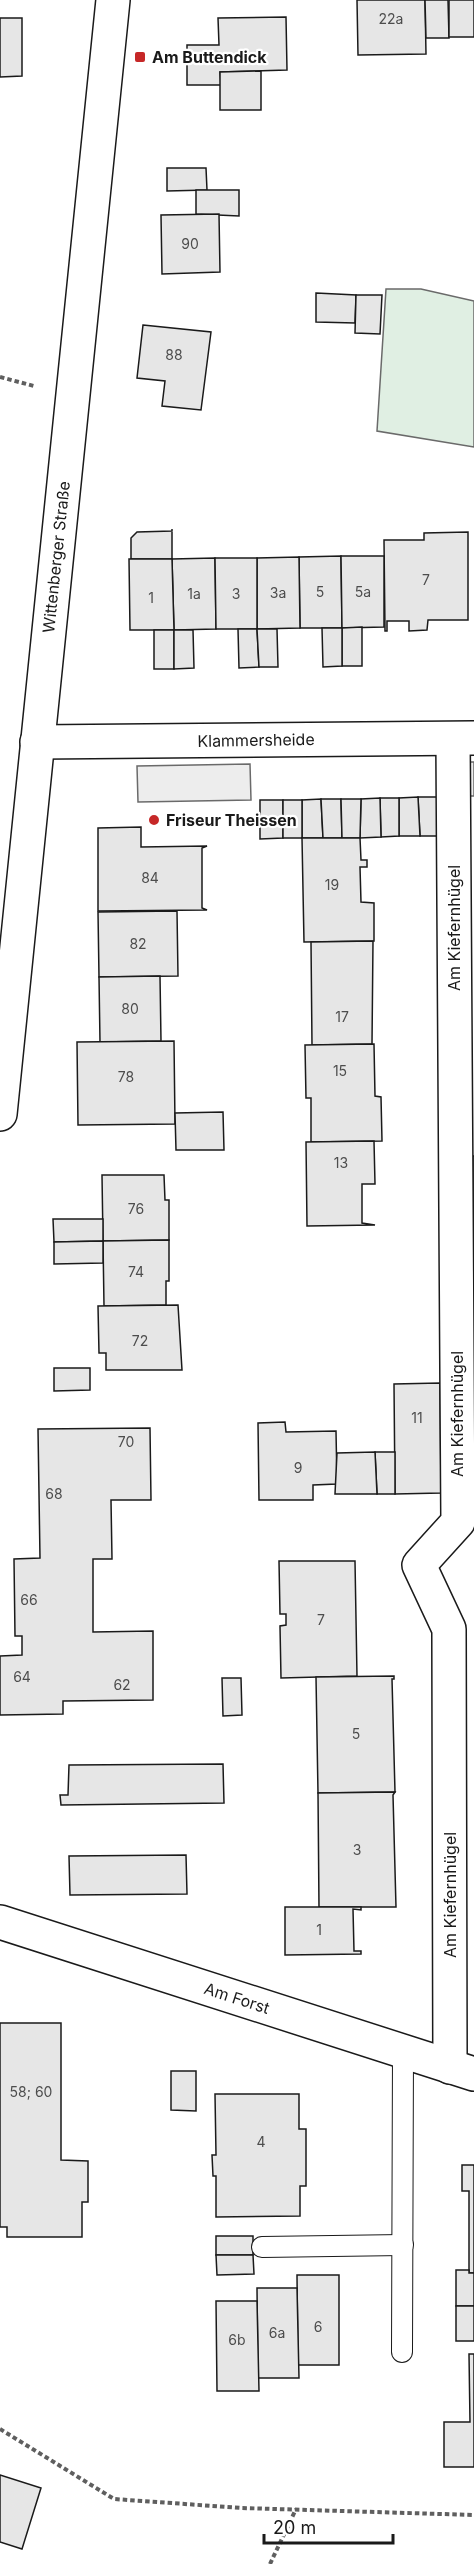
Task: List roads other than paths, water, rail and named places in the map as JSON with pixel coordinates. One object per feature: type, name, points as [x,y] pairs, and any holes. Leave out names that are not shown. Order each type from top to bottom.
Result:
[{"type":"street","name":"Wittenberger Straße","points":[[0,1114],[113,0]]},
{"type":"street","name":"Klammersheide","points":[[37,742],[464,739]]},
{"type":"street","name":"Am Kiefernhügel","points":[[462,2071],[449,1629],[418,1565],[458,1522],[465,1330],[464,739]]},
{"type":"street","name":"Am Forst","points":[[0,1922],[462,2071]]},
{"type":"lane","points":[[402,2352],[403,2051]]},
{"type":"lane","points":[[262,2247],[403,2245]]},
{"type":"place","name":"Am Buttendick","points":[[140,57]]},
{"type":"place","name":"Friseur Theissen","points":[[154,820]]}]
